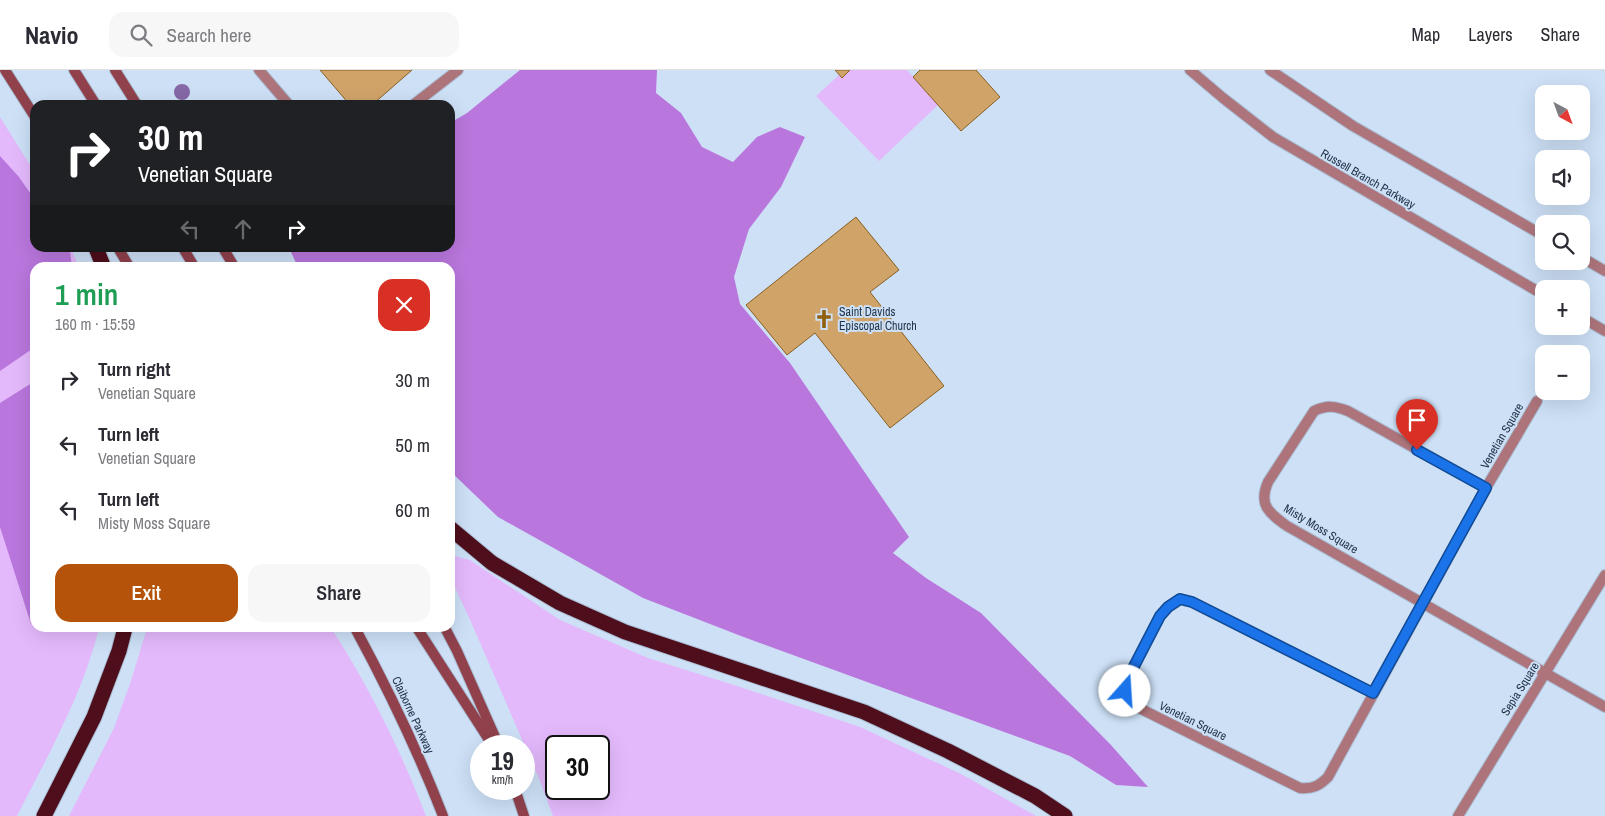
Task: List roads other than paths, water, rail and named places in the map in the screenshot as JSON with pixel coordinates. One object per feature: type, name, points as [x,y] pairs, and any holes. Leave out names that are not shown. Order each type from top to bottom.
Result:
[{"type":"highway","points":[[455,532],[492,563],[560,603],[625,632],[864,712],[948,751],[1035,796],[1065,816]]},
{"type":"highway","points":[[44,816],[94,717],[119,651],[124,632]]},
{"type":"main road","points":[[5,70],[30,109]]},
{"type":"main road","points":[[74,70],[93,100]]},
{"type":"main road","points":[[115,70],[134,100]]},
{"type":"main road","name":"Claiborne Parkway","points":[[357,632],[412,740],[443,816]]},
{"type":"main road","points":[[420,632],[486,735]]},
{"type":"main road","points":[[447,632],[494,735]]},
{"type":"main road","points":[[519,800],[524,816]]},
{"type":"street","points":[[259,70],[286,100]]},
{"type":"street","points":[[420,100],[458,70]]},
{"type":"street","name":"Russell Branch Parkway","points":[[1190,70],[1273,138],[1535,290]]},
{"type":"street","points":[[1270,70],[1352,126],[1535,231]]},
{"type":"street","points":[[1590,262],[1605,271]]},
{"type":"street","points":[[1590,322],[1605,331]]},
{"type":"street","name":"Venetian Square","points":[[1373,693],[1192,602],[1180,599],[1168,607],[1160,616],[1128,678],[1125,691],[1129,702],[1141,709],[1300,788],[1311,789],[1320,784],[1328,777],[1486,488],[1537,401]]},
{"type":"street","name":"Misty Moss Square","points":[[1486,488],[1348,411],[1334,406],[1323,407],[1314,411],[1263,492],[1264,504],[1279,520],[1605,707]]},
{"type":"street","name":"Sepia Square","points":[[1458,816],[1605,575]]},
{"type":"place","name":"Saint Davids Episcopal Church","points":[[824,319]]}]
